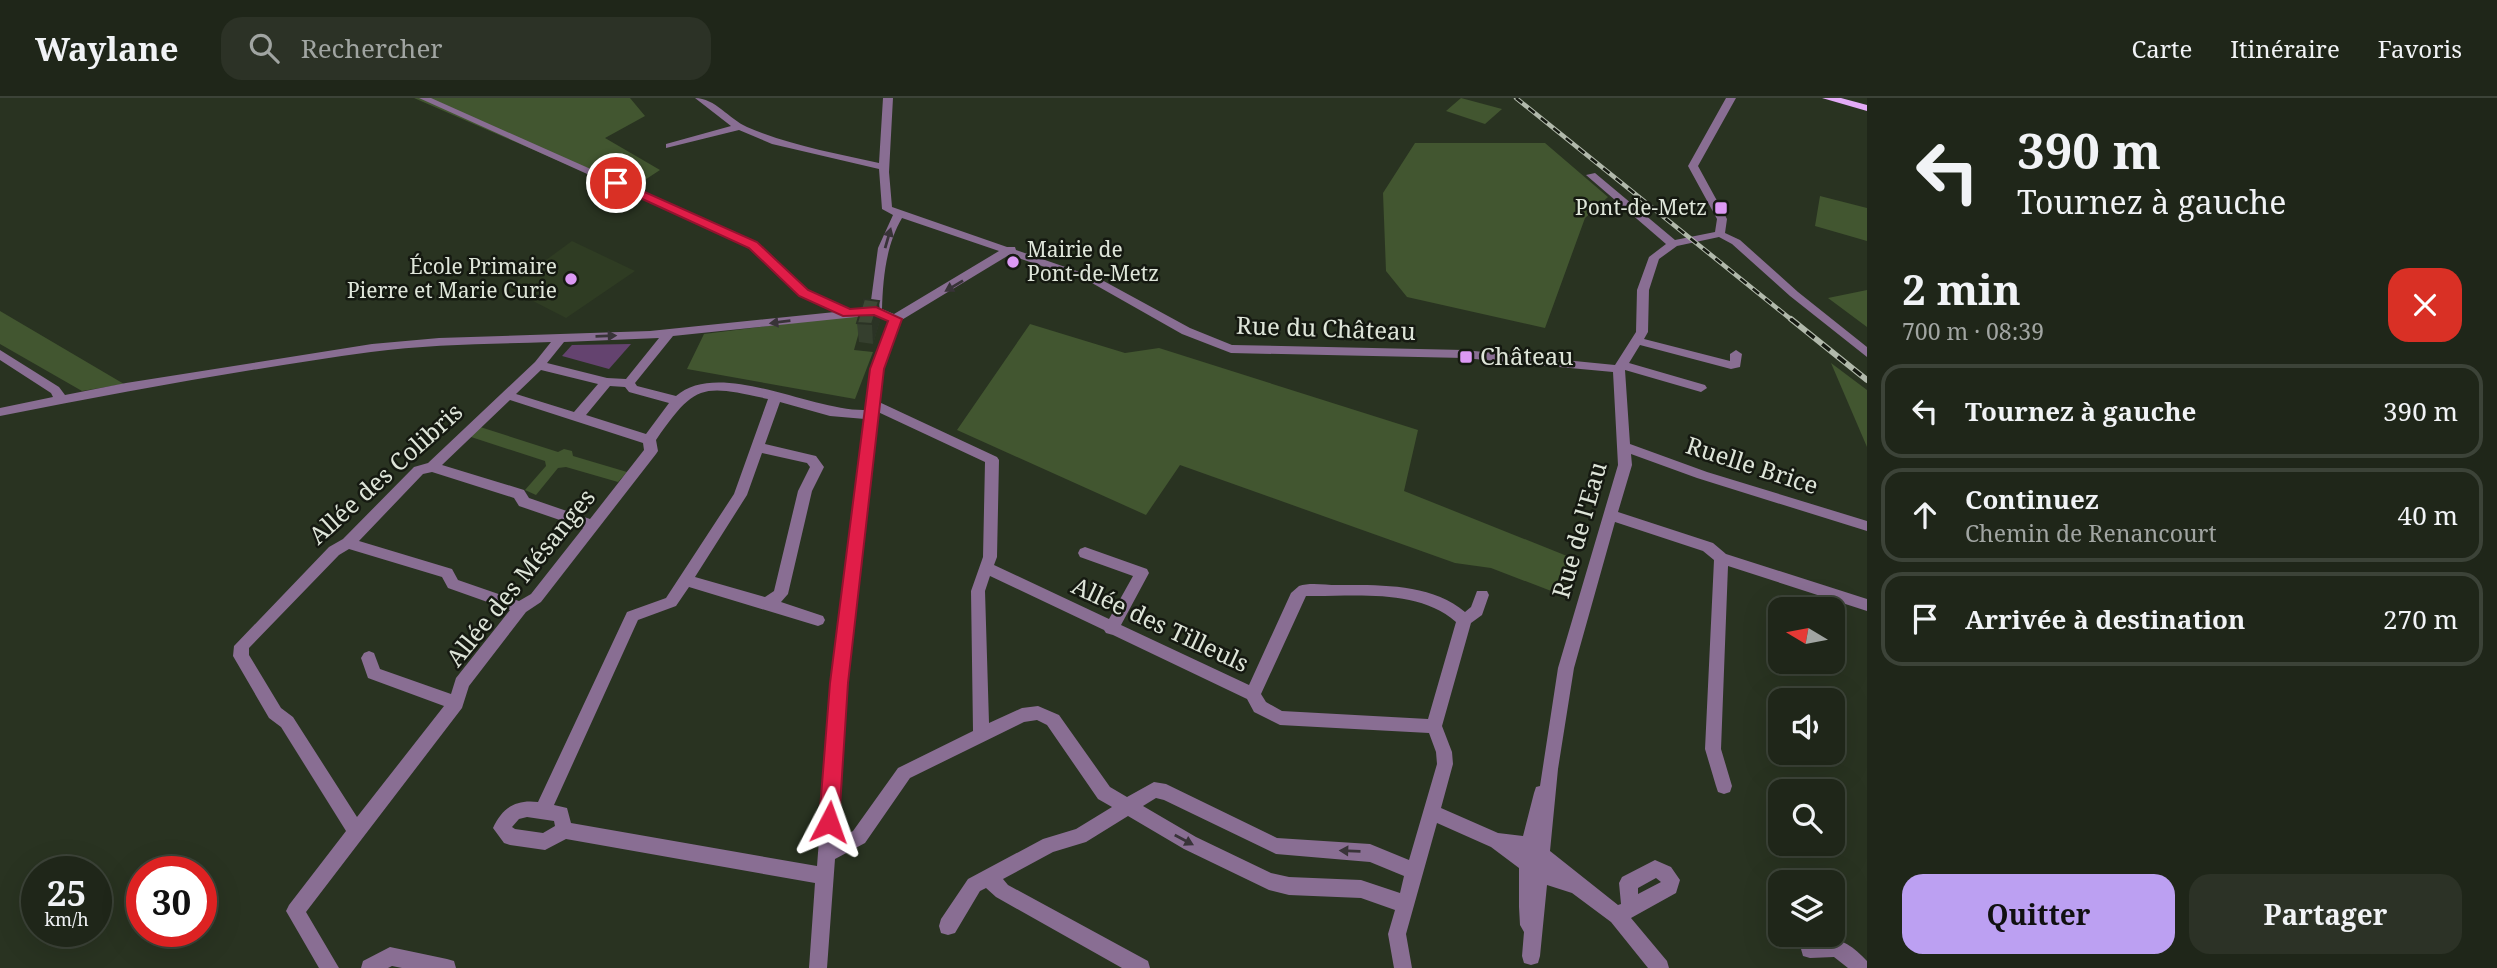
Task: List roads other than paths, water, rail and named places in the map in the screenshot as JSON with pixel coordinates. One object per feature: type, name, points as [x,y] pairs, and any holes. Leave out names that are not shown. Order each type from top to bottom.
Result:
[{"type":"main road","points":[[1828,98],[1867,108]]},
{"type":"street","points":[[424,98],[753,245],[803,293],[848,313]]},
{"type":"street","points":[[700,98],[739,127],[775,142],[823,156],[885,167]]},
{"type":"street","points":[[876,311],[884,254],[890,229],[898,215],[885,204],[888,98]]},
{"type":"street","points":[[1720,234],[1722,219],[1693,166],[1731,98]]},
{"type":"street","points":[[669,146],[739,127]]},
{"type":"street","points":[[1591,175],[1673,244]]},
{"type":"street","name":"Rue du Château","points":[[898,215],[1011,249],[1096,281],[1186,331],[1231,349],[1464,354],[1620,367],[1701,388]]},
{"type":"street","points":[[1620,367],[1638,341],[1643,327],[1643,290],[1656,254],[1673,244],[1720,234],[1746,250],[1794,294],[1867,353]]},
{"type":"street","points":[[818,968],[839,683],[877,369],[895,319],[1011,249]]},
{"type":"street","points":[[0,412],[61,399],[372,348],[561,337],[650,335],[876,311],[895,319]]},
{"type":"street","points":[[629,383],[669,333]]},
{"type":"street","name":"Allée des Colibris","points":[[356,831],[288,722],[275,713],[241,656],[242,646],[334,551],[348,543],[419,470],[432,467],[539,365],[561,337]]},
{"type":"street","points":[[1638,341],[1731,365],[1736,364],[1736,354]]},
{"type":"street","points":[[0,354],[55,390],[61,399]]},
{"type":"street","points":[[539,365],[607,382],[629,383]]},
{"type":"street","name":"Rue de l'Eau","points":[[1550,769],[1570,647],[1623,474],[1625,447],[1620,367]]},
{"type":"street","points":[[577,417],[607,382]]},
{"type":"street","points":[[629,383],[633,389],[679,401]]},
{"type":"street","name":"Allée des Mésanges","points":[[330,968],[295,911],[456,703],[462,684],[521,608],[533,602],[652,452],[649,440],[679,401],[699,387],[714,386],[844,414],[873,410]]},
{"type":"street","points":[[507,395],[649,440]]},
{"type":"street","points":[[542,811],[632,615],[671,602],[740,495],[775,398]]},
{"type":"street","points":[[873,410],[992,460],[991,548],[978,591],[981,736]]},
{"type":"street","points":[[757,447],[811,459],[817,467],[805,491],[782,594],[767,604]]},
{"type":"street","name":"Ruelle Brice","points":[[1625,447],[1702,475],[1867,526]]},
{"type":"street","points":[[432,467],[519,494],[524,502],[594,526]]},
{"type":"street","points":[[1610,515],[1708,547],[1721,558],[1867,605]]},
{"type":"street","points":[[348,543],[447,573],[453,584],[521,608]]},
{"type":"street","points":[[1085,554],[1142,573],[1111,629]]},
{"type":"street","points":[[1721,558],[1713,749],[1724,786]]},
{"type":"street","name":"Allée des Tilleuls","points":[[987,568],[1253,694],[1260,707],[1289,720],[1434,726]]},
{"type":"street","points":[[685,580],[818,620]]},
{"type":"street","points":[[1253,694],[1298,593],[1304,590],[1418,595],[1455,609],[1464,620]]},
{"type":"street","points":[[1403,968],[1397,934],[1446,758],[1434,726],[1464,620],[1477,611],[1482,595]]},
{"type":"street","points":[[369,658],[374,673],[456,703]]},
{"type":"street","points":[[827,853],[859,837],[904,773],[1031,713],[1048,716],[1057,725],[1097,786],[1125,807],[1269,881],[1289,886],[1360,889],[1405,904]]},
{"type":"street","points":[[1537,864],[1528,845],[1550,769]]},
{"type":"street","points":[[1531,962],[1537,864],[1550,769]]},
{"type":"street","points":[[948,926],[968,890],[1049,845],[1080,836],[1148,792],[1158,790],[1276,846],[1370,853],[1414,871]]},
{"type":"street","points":[[564,830],[561,814],[519,808],[508,814],[502,828],[510,837],[545,842],[564,830],[825,876]]},
{"type":"street","points":[[1430,812],[1497,841],[1624,912],[1660,968]]},
{"type":"street","points":[[1497,841],[1528,845]]},
{"type":"street","points":[[988,878],[1002,891],[1141,968]]},
{"type":"street","points":[[1810,949],[1834,946],[1843,949],[1861,968]]},
{"type":"street","points":[[370,968],[390,956],[447,968]]},
{"type":"railway","points":[[1516,98],[1793,321]]},
{"type":"railway","points":[[1791,319],[1867,380]]},
{"type":"place","name":"Pont-de-Metz","points":[[1721,208]]},
{"type":"place","name":"Mairie de Pont-de-Metz","points":[[1013,262]]},
{"type":"place","name":"École Primaire Pierre et Marie Curie","points":[[571,279]]},
{"type":"place","name":"Château","points":[[1466,357]]}]
